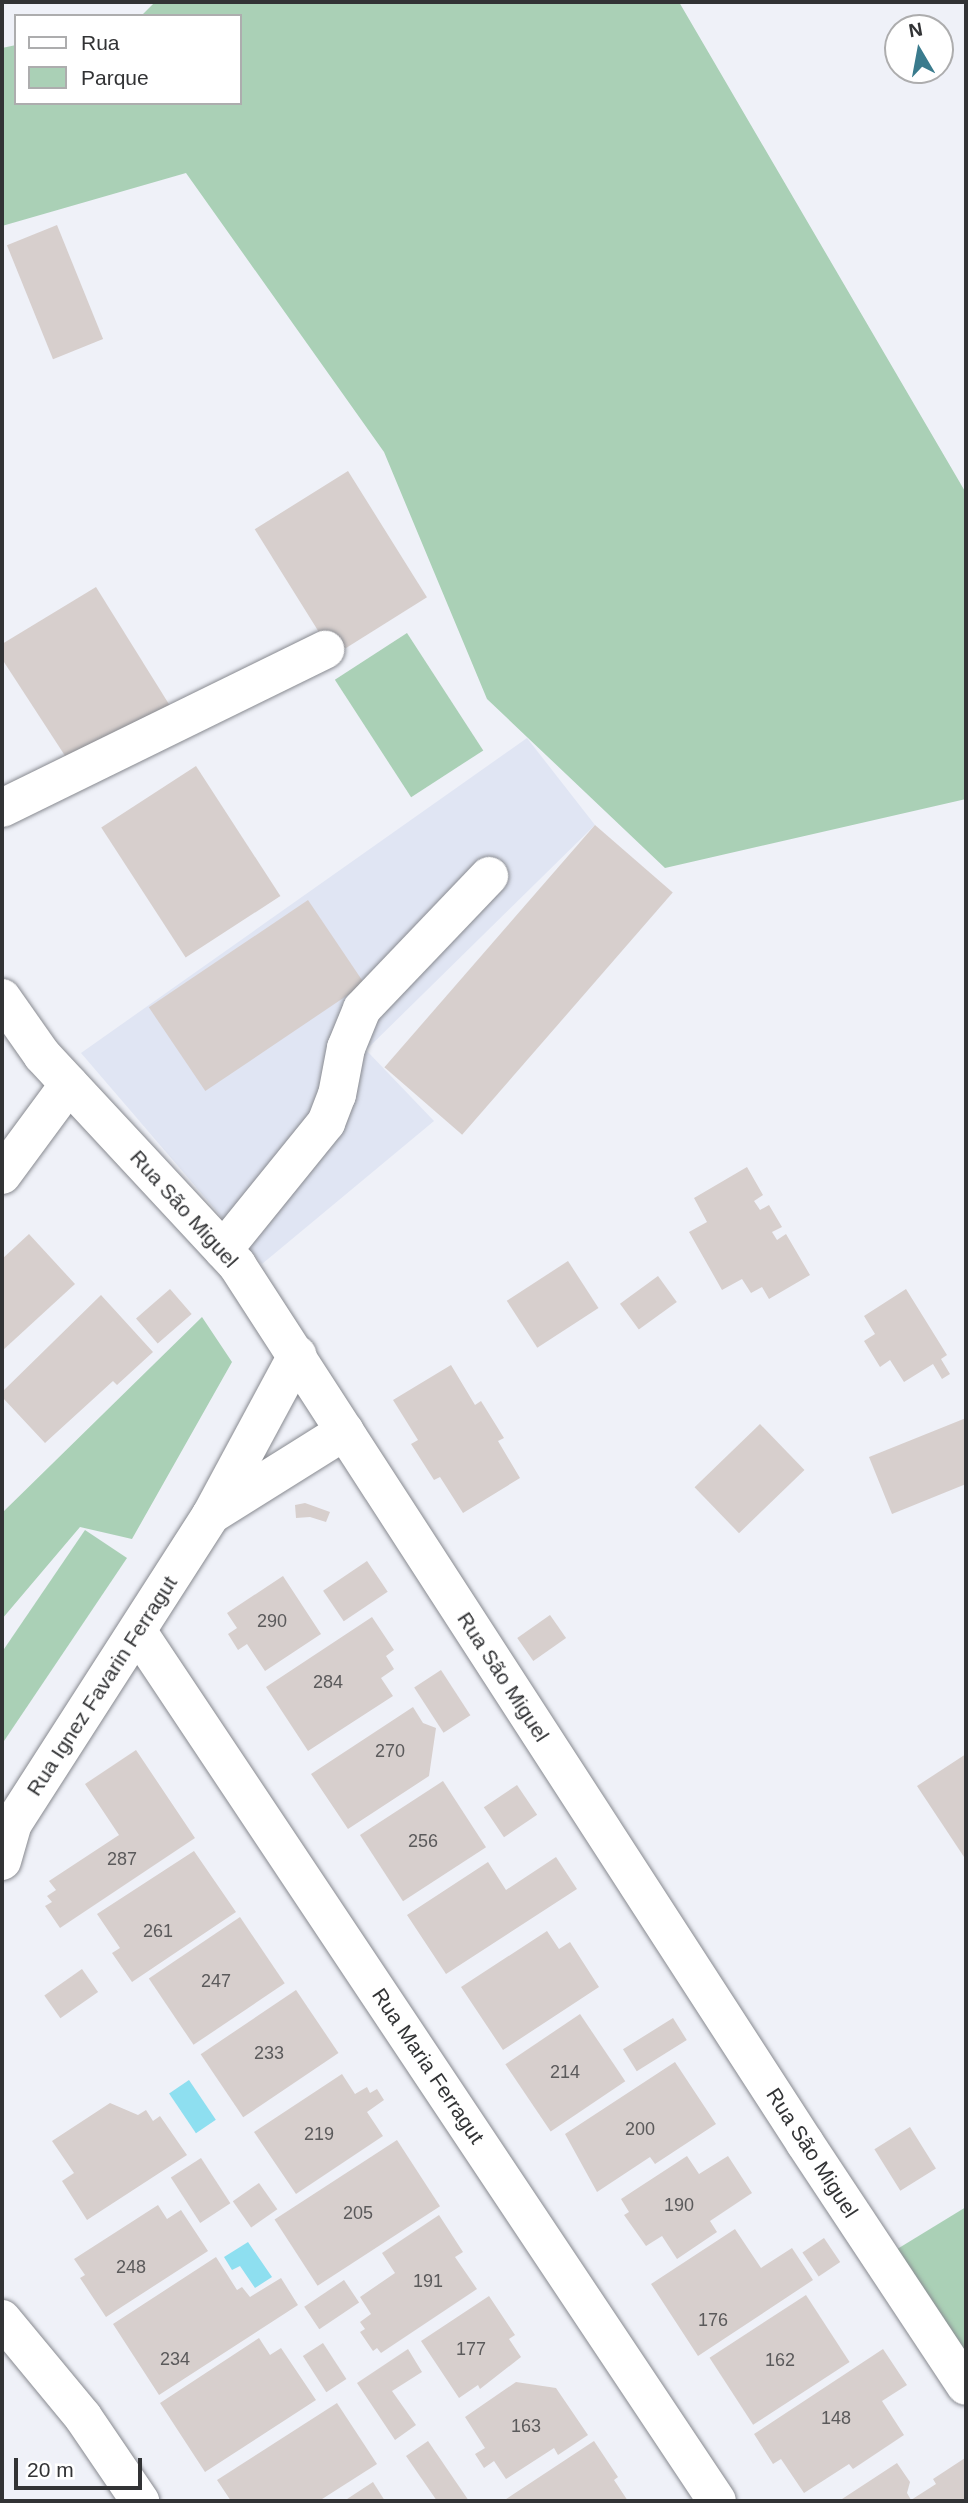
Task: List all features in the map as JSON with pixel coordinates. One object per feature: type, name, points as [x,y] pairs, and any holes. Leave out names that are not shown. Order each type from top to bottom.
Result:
[{"type":"street","points":[[2,808],[325,650]]},
{"type":"street","points":[[223,1250],[326,1123],[337,1095],[346,1048],[362,1009],[489,876]]},
{"type":"street","name":"Rua São Miguel","points":[[2,998],[42,1055],[237,1265],[797,2132],[966,2386]]},
{"type":"street","points":[[2,1175],[69,1084]]},
{"type":"street","name":"Rua Ignez Favarin Ferragut","points":[[2,1861],[12,1825],[211,1515],[297,1355]]},
{"type":"street","name":"Rua Ignez Favarin Ferragut","points":[[211,1515],[345,1431]]},
{"type":"street","name":"Rua Maria Ferragut","points":[[138,1632],[717,2501]]},
{"type":"street","points":[[2,2319],[83,2417],[141,2501]]},
{"type":"shaded area","points":[[527,738],[595,825],[366,1050],[434,1121],[262,1264],[81,1053]]},
{"type":"green space","points":[[155,2],[679,2],[966,493],[966,799],[665,868],[487,699],[384,452],[186,173],[2,226],[2,48],[14,45],[14,105],[242,105],[242,14],[143,14]]},
{"type":"green space","points":[[407,633],[483,750],[411,797],[335,680]]},
{"type":"green space","points":[[202,1317],[232,1362],[132,1539],[80,1527],[2,1619],[2,1513]]},
{"type":"green space","points":[[85,1530],[127,1558],[2,1744],[2,1652]]},
{"type":"green space","points":[[966,2207],[966,2356],[894,2251]]},
{"type":"water","points":[[189,2080],[216,2120],[196,2133],[169,2093]]},
{"type":"water","points":[[248,2242],[272,2277],[255,2288],[240,2266],[232,2270],[224,2257]]},
{"type":"building","points":[[57,225],[103,339],[53,359],[7,245]]},
{"type":"building","points":[[348,471],[427,597],[334,656],[255,529]]},
{"type":"building","points":[[96,587],[172,709],[71,765],[2,659],[2,644]]},
{"type":"building","points":[[196,766],[280,896],[186,958],[101,828]]},
{"type":"building","points":[[595,825],[673,893],[462,1135],[384,1067]]},
{"type":"building","points":[[308,900],[364,984],[205,1091],[149,1007]]},
{"type":"building","points":[[747,1167],[763,1195],[754,1201],[760,1210],[769,1205],[782,1227],[772,1232],[777,1240],[786,1234],[810,1275],[769,1299],[762,1287],[751,1293],[742,1279],[722,1290],[689,1232],[707,1222],[694,1198]]},
{"type":"building","points":[[29,1234],[75,1284],[2,1351],[2,1259]]},
{"type":"building","points":[[568,1261],[598,1308],[537,1348],[507,1301]]},
{"type":"building","points":[[658,1276],[677,1302],[639,1330],[620,1304]]},
{"type":"building","points":[[170,1289],[192,1314],[158,1343],[136,1319]]},
{"type":"building","points":[[906,1289],[947,1355],[941,1359],[950,1374],[942,1379],[933,1364],[904,1382],[890,1360],[880,1367],[864,1341],[875,1334],[864,1316]]},
{"type":"building","points":[[101,1295],[153,1352],[117,1385],[113,1381],[45,1443],[2,1397],[2,1392]]},
{"type":"building","points":[[451,1365],[475,1405],[481,1401],[504,1438],[498,1441],[520,1478],[463,1513],[440,1477],[434,1480],[411,1444],[418,1440],[393,1400]]},
{"type":"building","points":[[966,1418],[966,1484],[892,1514],[869,1457]]},
{"type":"building","points":[[760,1424],[804,1470],[739,1533],[695,1487]]},
{"type":"building","points":[[305,1503],[330,1512],[326,1522],[310,1517],[296,1518],[295,1505]]},
{"type":"building","points":[[367,1561],[388,1592],[344,1621],[323,1591]]},
{"type":"building","points":[[283,1576],[321,1634],[265,1671],[247,1644],[238,1650],[228,1634],[237,1628],[227,1613]]},
{"type":"building","points":[[550,1615],[566,1638],[533,1661],[517,1638]]},
{"type":"building","points":[[372,1617],[394,1650],[386,1656],[394,1669],[381,1678],[393,1696],[308,1751],[266,1687]]},
{"type":"building","points":[[441,1670],[470,1715],[444,1733],[414,1687]]},
{"type":"building","points":[[413,1707],[423,1723],[436,1728],[429,1776],[348,1829],[311,1774]]},
{"type":"building","points":[[136,1750],[195,1838],[60,1928],[45,1906],[52,1902],[47,1896],[56,1890],[49,1881],[119,1835],[85,1784]]},
{"type":"building","points":[[966,1754],[966,1860],[917,1786]]},
{"type":"building","points":[[443,1781],[486,1847],[403,1901],[360,1835]]},
{"type":"building","points":[[517,1785],[537,1815],[504,1837],[484,1807]]},
{"type":"building","points":[[194,1851],[236,1912],[132,1982],[112,1953],[120,1948],[97,1914]]},
{"type":"building","points":[[556,1857],[577,1889],[446,1974],[407,1915],[488,1862],[506,1890]]},
{"type":"building","points":[[240,1917],[285,1983],[194,2045],[149,1979]]},
{"type":"building","points":[[547,1931],[559,1949],[570,1942],[599,1987],[503,2050],[461,1987]]},
{"type":"building","points":[[82,1969],[98,1992],[60,2018],[44,1995]]},
{"type":"building","points":[[296,1990],[338,2053],[243,2117],[201,2054]]},
{"type":"building","points":[[580,2014],[625,2081],[551,2131],[505,2064]]},
{"type":"building","points":[[673,2018],[687,2040],[637,2071],[623,2049]]},
{"type":"building","points":[[675,2062],[716,2124],[655,2164],[650,2157],[597,2192],[565,2134]]},
{"type":"building","points":[[342,2074],[355,2094],[367,2087],[370,2093],[377,2089],[384,2100],[367,2112],[383,2136],[296,2194],[254,2132]]},
{"type":"building","points":[[110,2103],[138,2115],[146,2110],[153,2121],[160,2116],[187,2155],[87,2220],[62,2181],[74,2173],[52,2141]]},
{"type":"building","points":[[910,2127],[936,2169],[900,2191],[874,2149]]},
{"type":"building","points":[[397,2140],[440,2206],[318,2286],[275,2220]]},
{"type":"building","points":[[687,2156],[699,2174],[728,2156],[752,2193],[710,2221],[717,2232],[677,2259],[662,2236],[646,2246],[624,2215],[629,2212],[621,2199]]},
{"type":"building","points":[[201,2158],[230,2203],[200,2223],[171,2178]]},
{"type":"building","points":[[259,2183],[277,2209],[251,2228],[233,2201]]},
{"type":"building","points":[[158,2205],[167,2219],[181,2210],[208,2251],[106,2317],[80,2278],[85,2275],[74,2259]]},
{"type":"building","points":[[439,2215],[463,2252],[455,2257],[477,2289],[381,2353],[377,2348],[373,2351],[360,2332],[365,2329],[360,2322],[371,2314],[360,2297],[395,2273],[382,2253]]},
{"type":"building","points":[[735,2229],[761,2268],[792,2248],[813,2280],[698,2356],[651,2284]]},
{"type":"building","points":[[824,2238],[840,2262],[819,2277],[802,2253]]},
{"type":"building","points":[[216,2257],[237,2290],[242,2287],[250,2297],[281,2278],[298,2305],[159,2395],[113,2324]]},
{"type":"building","points":[[344,2280],[359,2302],[319,2329],[304,2307]]},
{"type":"building","points":[[806,2295],[850,2362],[753,2425],[710,2358]]},
{"type":"building","points":[[489,2296],[515,2335],[509,2339],[521,2357],[480,2389],[478,2385],[459,2398],[421,2341]]},
{"type":"building","points":[[259,2338],[270,2355],[281,2348],[316,2400],[205,2472],[160,2403]]},
{"type":"building","points":[[323,2343],[346,2379],[326,2392],[303,2356]]},
{"type":"building","points":[[408,2349],[422,2372],[392,2391],[416,2425],[395,2440],[357,2383]]},
{"type":"building","points":[[883,2349],[907,2385],[882,2401],[904,2435],[853,2469],[849,2464],[804,2493],[781,2459],[773,2464],[754,2434]]},
{"type":"building","points":[[516,2382],[556,2388],[588,2435],[558,2455],[554,2448],[506,2479],[494,2461],[484,2468],[475,2454],[485,2448],[465,2417]]},
{"type":"building","points":[[337,2403],[377,2464],[319,2501],[231,2501],[217,2480]]},
{"type":"building","points":[[428,2441],[469,2501],[437,2501],[406,2456]]},
{"type":"building","points":[[594,2441],[618,2477],[614,2480],[628,2501],[503,2501]]},
{"type":"building","points":[[965,2458],[966,2498],[962,2501],[839,2501],[897,2463],[910,2482],[907,2493],[911,2500],[936,2484],[933,2479]]},
{"type":"building","points":[[373,2482],[385,2501],[344,2501]]}]
